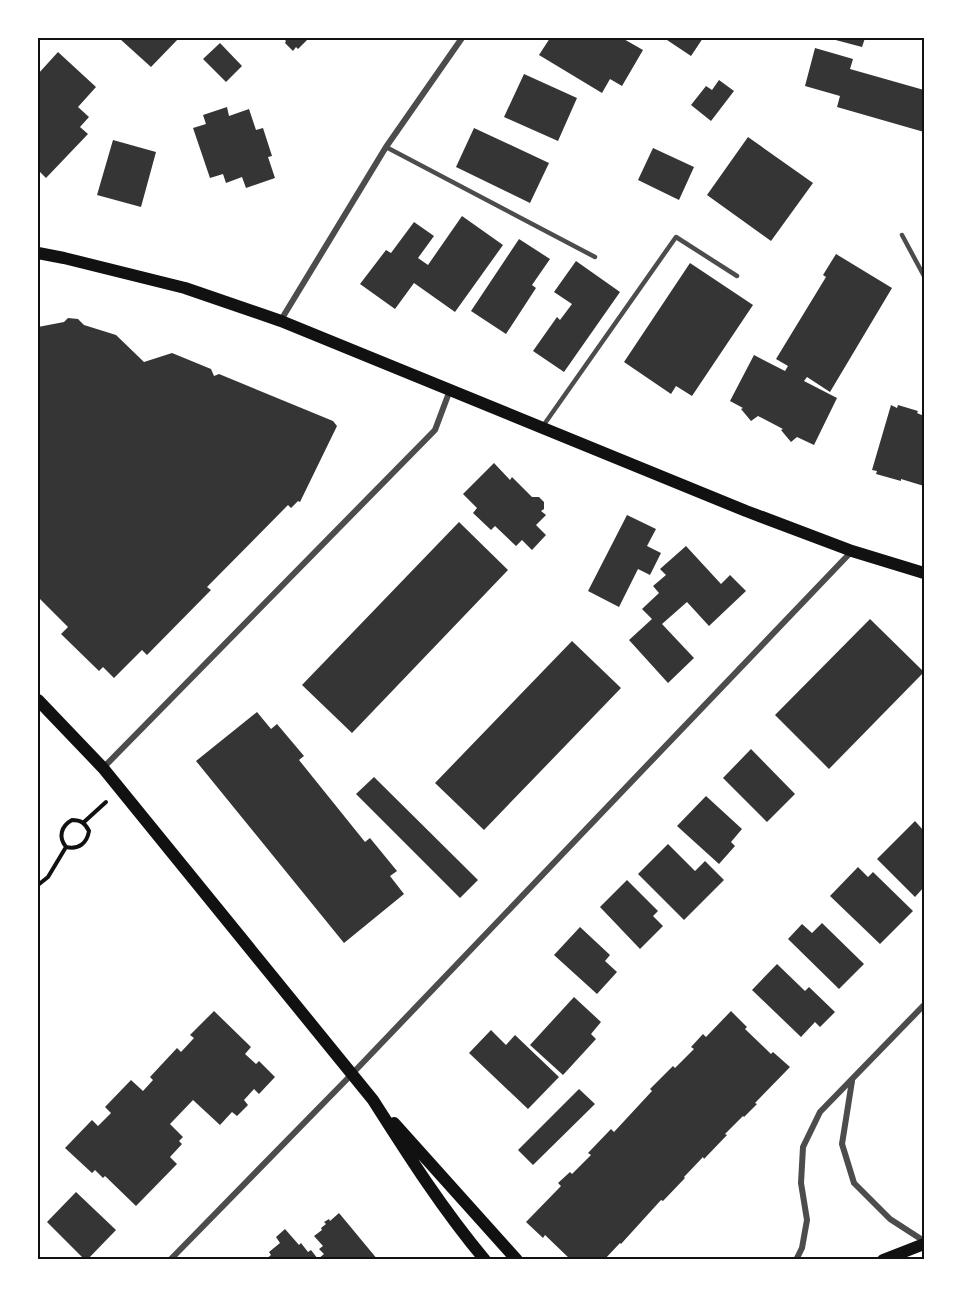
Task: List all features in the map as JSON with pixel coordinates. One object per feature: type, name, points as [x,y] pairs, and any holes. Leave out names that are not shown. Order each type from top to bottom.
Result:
[{"type":"main road","points":[[38,253],[185,288],[281,321],[736,507],[852,551],[924,573]]},
{"type":"main road","points":[[38,700],[103,768],[352,1074],[516,1260]]},
{"type":"main road","points":[[374,1100],[406,1153],[464,1235],[485,1260]]},
{"type":"main road","points":[[883,1260],[924,1243]]},
{"type":"main road","points":[[874,1260],[898,1254]]},
{"type":"street","points":[[281,321],[386,147],[462,38]]},
{"type":"street","points":[[103,768],[435,430],[450,389]]},
{"type":"street","points":[[170,1260],[352,1074],[852,551]]},
{"type":"street","points":[[796,1260],[802,1248],[807,1220],[801,1183],[803,1147],[820,1113],[924,1005]]},
{"type":"street","points":[[852,1081],[842,1144],[854,1183],[890,1219],[924,1243]]},
{"type":"lane","points":[[386,147],[595,257]]},
{"type":"lane","points":[[902,235],[924,276]]},
{"type":"lane","points":[[542,427],[676,237],[737,276]]},
{"type":"path","points":[[84,822],[120,789]]},
{"type":"path","points":[[72,820],[84,822],[89,831],[84,844],[72,849],[66,847],[61,838],[62,829],[72,820]]},
{"type":"path","points":[[38,885],[48,877],[66,847]]},
{"type":"building","points":[[121,38],[179,38],[151,67]]},
{"type":"building","points":[[283,38],[309,38],[293,51]]},
{"type":"building","points":[[550,38],[622,38],[643,50],[622,86],[610,79],[602,93],[539,55]]},
{"type":"building","points":[[664,38],[703,38],[691,56]]},
{"type":"building","points":[[828,38],[865,38],[862,47]]},
{"type":"building","points":[[220,43],[242,66],[226,82],[203,59]]},
{"type":"building","points":[[815,48],[853,59],[850,69],[924,90],[924,132],[837,107],[840,96],[805,86]]},
{"type":"building","points":[[58,52],[96,87],[78,107],[89,117],[80,127],[88,134],[46,178],[38,170],[38,74]]},
{"type":"building","points":[[524,74],[577,98],[558,141],[504,117]]},
{"type":"building","points":[[719,80],[734,91],[711,121],[691,105],[706,86],[712,90]]},
{"type":"building","points":[[227,107],[229,116],[249,109],[256,130],[263,128],[272,156],[268,157],[275,178],[246,188],[242,177],[226,183],[223,174],[210,178],[193,128],[206,124],[203,115]]},
{"type":"building","points":[[474,128],[549,163],[530,203],[456,167]]},
{"type":"building","points":[[748,137],[813,183],[771,241],[707,195]]},
{"type":"building","points":[[113,140],[156,152],[141,207],[97,195]]},
{"type":"building","points":[[653,148],[694,167],[679,200],[638,180]]},
{"type":"building","points":[[462,216],[503,245],[455,312],[414,283],[395,309],[360,284],[386,250],[391,253],[414,222],[434,236],[418,258],[428,265]]},
{"type":"building","points":[[519,239],[550,259],[532,285],[536,288],[506,334],[471,311]]},
{"type":"building","points":[[836,254],[892,288],[830,392],[807,377],[804,381],[837,398],[814,445],[797,437],[791,442],[781,430],[783,429],[758,416],[751,421],[741,409],[743,408],[730,401],[754,355],[785,371],[788,366],[776,359],[826,277],[823,275]]},
{"type":"building","points":[[576,261],[620,292],[564,372],[533,351],[557,317],[560,320],[572,304],[554,292]]},
{"type":"building","points":[[690,263],[753,305],[692,396],[676,386],[671,394],[624,362]]},
{"type":"building","points":[[68,318],[78,319],[84,325],[116,335],[144,362],[172,353],[211,369],[214,376],[219,374],[333,421],[337,426],[300,502],[298,501],[291,508],[288,505],[207,587],[211,590],[147,655],[142,650],[114,678],[103,667],[99,671],[61,634],[68,627],[38,597],[38,327],[64,322]]},
{"type":"building","points":[[891,405],[918,411],[917,413],[924,416],[924,486],[876,474],[877,471],[872,470]]},
{"type":"building","points":[[494,463],[510,480],[512,477],[532,497],[539,497],[544,502],[544,509],[541,511],[546,515],[536,525],[546,535],[532,550],[522,540],[516,546],[495,526],[491,530],[473,513],[477,508],[463,494]]},
{"type":"building","points":[[627,515],[656,529],[647,546],[661,553],[650,575],[638,569],[619,607],[588,591]]},
{"type":"building","points":[[459,522],[508,570],[352,733],[302,685]]},
{"type":"building","points":[[686,546],[721,584],[730,575],[746,591],[709,626],[687,602],[662,624],[694,658],[668,683],[629,640],[652,619],[642,609],[659,593],[653,586],[666,575],[660,569]]},
{"type":"building","points":[[870,619],[924,672],[829,769],[775,715]]},
{"type":"building","points":[[572,641],[621,688],[484,830],[435,783]]},
{"type":"building","points":[[257,712],[271,729],[277,724],[304,756],[299,760],[365,842],[370,838],[397,871],[390,876],[404,894],[344,943],[196,761]]},
{"type":"building","points":[[751,749],[795,794],[767,822],[723,778]]},
{"type":"building","points":[[374,777],[478,880],[460,898],[356,794]]},
{"type":"building","points":[[706,796],[742,829],[731,842],[735,846],[719,864],[677,826]]},
{"type":"building","points":[[915,821],[924,831],[924,887],[915,897],[877,859]]},
{"type":"building","points":[[668,844],[695,871],[705,861],[724,880],[684,920],[638,874]]},
{"type":"building","points":[[858,867],[868,877],[873,872],[913,911],[880,944],[830,896]]},
{"type":"building","points":[[627,880],[658,911],[653,916],[663,926],[640,949],[600,907]]},
{"type":"building","points":[[822,923],[864,964],[839,989],[788,939],[802,924],[812,933]]},
{"type":"building","points":[[580,927],[610,955],[605,961],[617,972],[597,994],[554,955]]},
{"type":"building","points":[[777,964],[805,991],[809,987],[835,1012],[820,1027],[815,1022],[801,1037],[752,990]]},
{"type":"building","points":[[574,997],[601,1022],[591,1034],[596,1039],[563,1075],[530,1045]]},
{"type":"building","points":[[214,1011],[251,1047],[245,1054],[256,1064],[259,1061],[275,1077],[259,1094],[254,1089],[244,1100],[248,1105],[237,1116],[232,1112],[220,1125],[193,1100],[170,1124],[183,1137],[179,1141],[182,1144],[170,1157],[177,1164],[136,1206],[105,1176],[103,1178],[95,1170],[92,1173],[65,1148],[92,1120],[98,1126],[111,1113],[105,1107],[131,1080],[143,1091],[153,1080],[150,1077],[177,1048],[181,1052],[194,1038],[190,1035]]},
{"type":"building","points":[[731,1011],[747,1027],[745,1029],[771,1054],[773,1052],[790,1067],[704,1159],[703,1157],[604,1260],[571,1260],[545,1235],[543,1238],[526,1222],[561,1186],[558,1183],[570,1172],[572,1174],[591,1155],[588,1153],[611,1129],[614,1132],[652,1091],[650,1089],[694,1049],[691,1047],[703,1034],[706,1037]]},
{"type":"building","points":[[491,1030],[506,1045],[515,1035],[559,1077],[528,1109],[469,1053]]},
{"type":"building","points":[[579,1089],[595,1104],[533,1165],[518,1150]]},
{"type":"building","points":[[76,1192],[116,1230],[87,1260],[47,1222]]},
{"type":"building","points":[[339,1213],[378,1260],[265,1260],[271,1255],[269,1252],[280,1243],[276,1237],[285,1229],[299,1245],[301,1243],[308,1252],[311,1250],[318,1259],[324,1254],[319,1249],[323,1246],[314,1236],[322,1230],[321,1228],[326,1224],[324,1222],[329,1219],[330,1221]]}]
